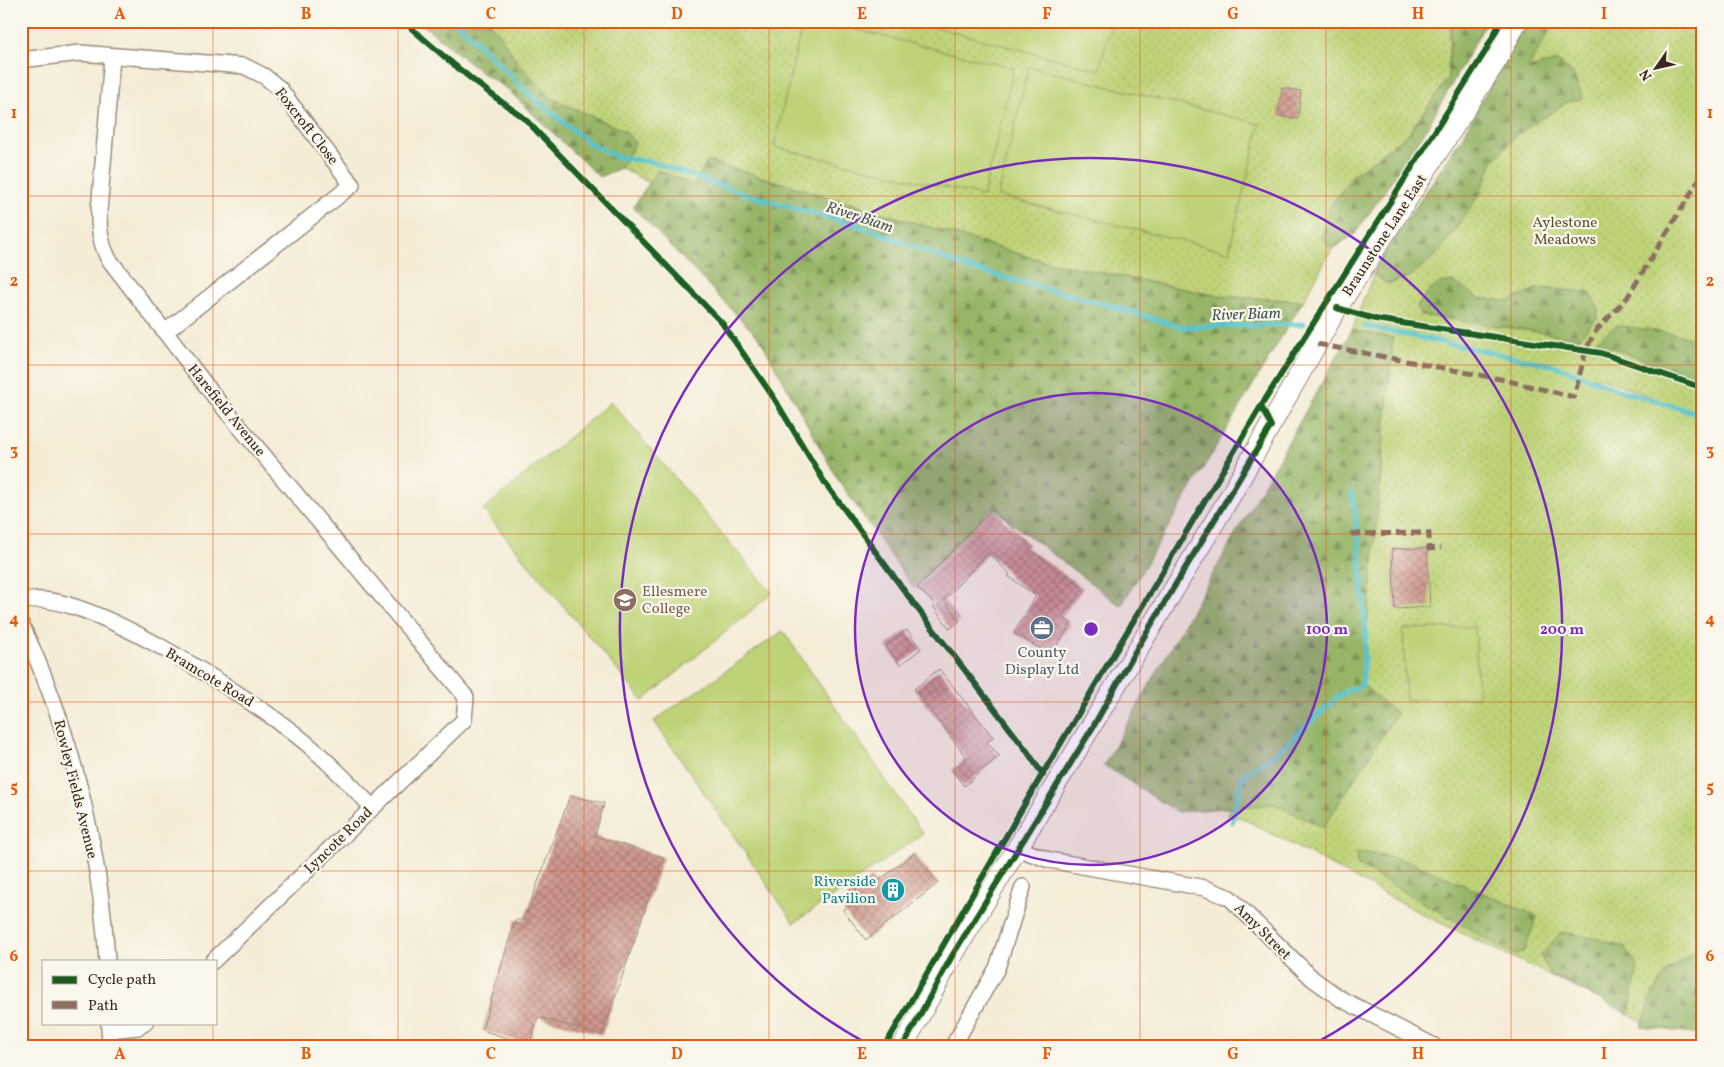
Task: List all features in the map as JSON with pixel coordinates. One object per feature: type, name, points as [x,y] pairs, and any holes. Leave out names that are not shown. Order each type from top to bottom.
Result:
[{"type":"street","name":"Braunstone Lane East","points":[[903,1046],[952,956],[1228,500],[1337,308],[1498,58],[1517,21]]},
{"type":"street","name":"Foxcroft Close","points":[[21,60],[80,53],[244,66],[264,76],[279,88],[352,185],[165,332]]},
{"type":"street","name":"Harefield Avenue","points":[[112,57],[99,211],[102,245],[108,258],[218,401],[466,696],[464,720]]},
{"type":"street","name":"Bramcote Road","points":[[21,604],[30,599],[40,600],[86,613],[161,647],[210,674],[258,706],[300,738],[337,770],[372,807]]},
{"type":"street","name":"Rowley Fields Avenue","points":[[21,624],[52,699],[73,769],[92,844],[107,960]]},
{"type":"street","name":"Lyncote Road","points":[[214,960],[464,720]]},
{"type":"street","name":"Amy Street","points":[[1017,848],[1049,860],[1205,888],[1230,898],[1313,980],[1341,999],[1434,1046]]},
{"type":"street","points":[[953,1046],[997,968],[1023,887]]},
{"type":"street","points":[[110,1046],[109,1027],[138,1027],[144,1024]]},
{"type":"green space","points":[[418,21],[487,21],[499,33],[517,62],[551,98],[625,131],[635,143],[621,168],[599,177],[506,88],[482,73]]},
{"type":"green space","points":[[487,21],[1454,21],[1450,30],[1448,79],[1408,134],[1352,176],[1322,237],[1332,249],[1303,301],[1219,296],[1043,261],[708,161],[694,186],[658,170],[650,183],[621,168],[635,143],[626,132],[551,98],[517,62],[499,33]]},
{"type":"green space","points":[[803,21],[819,21],[1014,68],[983,196],[774,147]]},
{"type":"green space","points":[[911,21],[1112,21],[1099,70]]},
{"type":"green space","points":[[1454,21],[1487,21],[1423,135],[1355,234],[1332,249],[1322,237],[1328,210],[1352,176],[1408,134],[1448,79],[1450,30]]},
{"type":"green space","name":"Aylestone Meadows","points":[[1525,21],[1703,21],[1703,1030],[1644,1023],[1599,997],[1578,989],[1422,914],[1242,818],[1227,814],[1242,777],[1362,685],[1379,490],[1363,333],[1352,330],[1377,265],[1461,139]],"holes":[[[1579,375],[1604,379],[1675,406],[1622,391]]]},
{"type":"green space","points":[[1525,21],[1555,21],[1528,68],[1558,61],[1573,74],[1583,98],[1568,102],[1516,135],[1493,161],[1480,194],[1440,251],[1411,276],[1388,284],[1374,275],[1377,265],[1461,139]]},
{"type":"green space","points":[[1029,67],[1260,124],[1229,252],[998,196]]},
{"type":"green space","points":[[708,161],[1043,261],[1219,296],[1303,301],[1121,606],[992,508],[914,589],[837,478],[760,339],[633,207],[658,170],[694,186]]},
{"type":"green space","points":[[21,222],[29,281],[21,281]]},
{"type":"green space","points":[[1441,282],[1454,282],[1478,298],[1509,301],[1538,288],[1589,292],[1599,309],[1597,318],[1579,338],[1420,315],[1417,306],[1427,293]]},
{"type":"green space","points":[[1617,325],[1680,335],[1703,342],[1703,384],[1596,341]]},
{"type":"green space","points":[[1352,330],[1393,338],[1362,685],[1397,713],[1323,828],[1275,804],[1177,812],[1104,765]]},
{"type":"green space","points":[[611,402],[772,593],[643,701],[483,510]]},
{"type":"green space","points":[[1475,627],[1478,697],[1406,700],[1403,629]]},
{"type":"green space","points":[[783,631],[923,834],[794,923],[654,721]]},
{"type":"green space","points":[[1356,853],[1375,853],[1410,862],[1537,916],[1524,951],[1515,955],[1357,865]]},
{"type":"green space","points":[[1561,932],[1599,939],[1624,947],[1638,966],[1629,1014],[1551,975],[1540,956]]},
{"type":"green space","points":[[1700,948],[1703,950],[1703,1034],[1641,1027],[1653,993],[1668,970]]},
{"type":"building","points":[[1282,88],[1301,91],[1298,119],[1278,116]]},
{"type":"building","points":[[992,509],[1029,544],[1026,547],[1083,588],[1062,617],[1071,623],[1051,655],[1014,633],[1036,596],[1008,576],[1010,574],[988,553],[944,600],[960,621],[950,629],[932,605],[934,603],[917,588]]},
{"type":"building","points":[[1427,548],[1430,607],[1395,609],[1392,549]]},
{"type":"building","points":[[907,630],[921,649],[900,665],[886,646]]},
{"type":"building","points":[[939,669],[993,737],[987,742],[999,756],[964,786],[952,770],[967,758],[914,689]]},
{"type":"building","points":[[570,796],[604,803],[595,836],[663,857],[602,1035],[538,1017],[529,1045],[482,1030],[515,920],[524,920]]},
{"type":"building","name":"Riverside Pavilion","points":[[914,853],[938,883],[866,940],[843,910],[852,903],[847,897],[872,877],[876,883]]},
{"type":"waterway","name":"River Biam","points":[[455,21],[530,95],[589,143],[617,157],[652,162],[748,195],[869,229],[965,267],[1181,327],[1304,324]]},
{"type":"waterway","name":"River Biam","points":[[1364,326],[1556,366],[1622,391],[1703,415]]},
{"type":"waterway","points":[[1232,822],[1242,777],[1280,750],[1342,693],[1362,685],[1366,634],[1359,547],[1352,493]]},
{"type":"marked path","points":[[1317,344],[1500,379],[1574,397],[1586,350],[1594,333],[1627,298],[1703,173]]},
{"type":"marked path","points":[[1351,534],[1429,533],[1429,549],[1441,548]]},
{"type":"cycle path","points":[[403,21],[476,83],[523,117],[722,323],[774,398],[825,483],[914,604],[1027,751],[1043,775]]},
{"type":"cycle path","points":[[885,1046],[1020,812],[1261,406],[1485,52],[1501,21]]},
{"type":"cycle path","points":[[1337,308],[1375,319],[1601,353],[1703,388]]},
{"type":"cycle path","points":[[903,1046],[952,956],[1093,727],[1136,650],[1271,426],[1261,406]]},
{"type":"place","name":"Ellesmere College","points":[[625,600]]},
{"type":"place","name":"County Display Ltd","points":[[1042,628]]},
{"type":"place","name":"Riverside Pavilion","points":[[893,890]]}]
